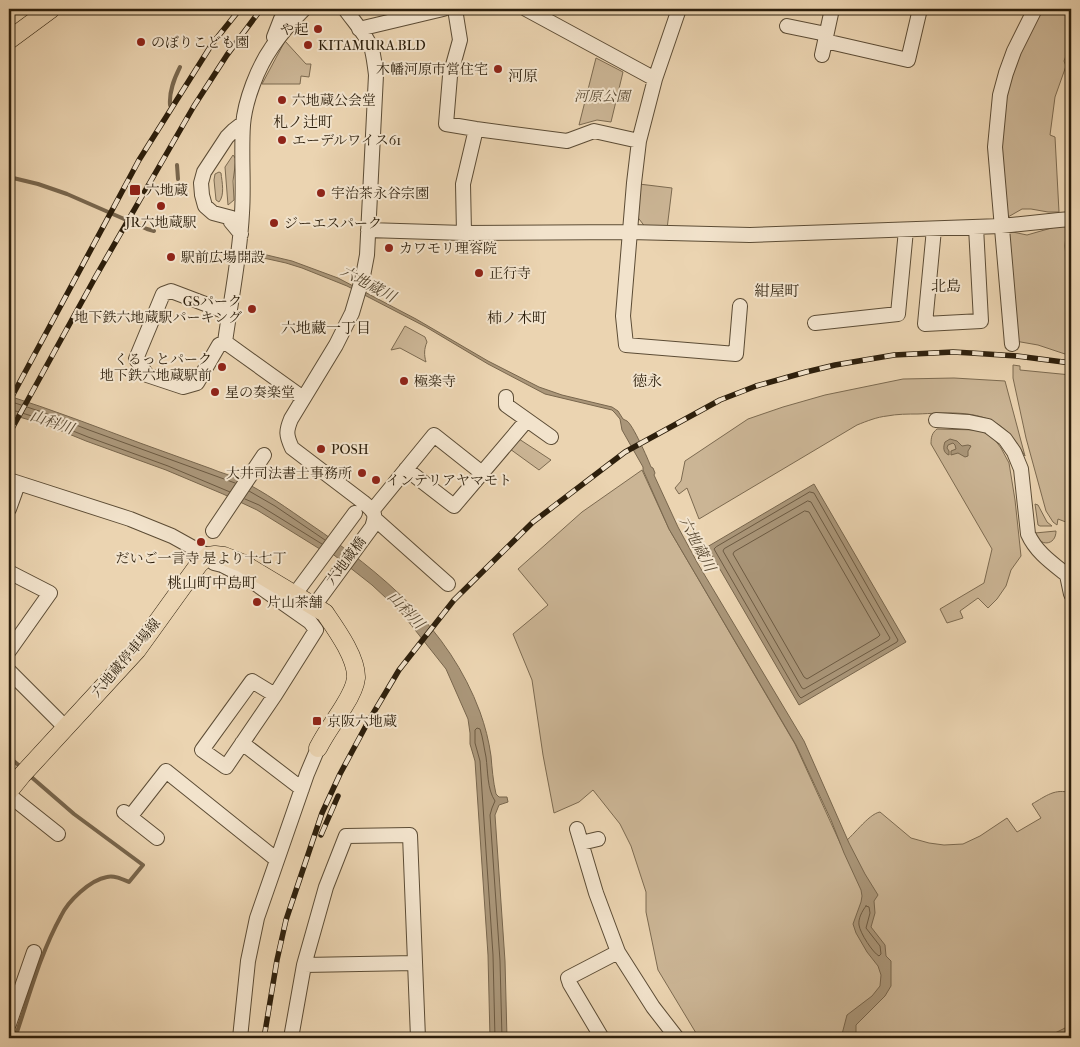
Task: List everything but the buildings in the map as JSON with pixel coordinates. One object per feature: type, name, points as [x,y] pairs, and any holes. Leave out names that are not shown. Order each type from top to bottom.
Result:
[{"type":"main road","points":[[9,40],[51,9]]},
{"type":"main road","points":[[208,556],[224,556],[300,588],[317,600],[337,631],[353,660],[356,677],[355,686],[346,704],[325,733],[318,748]]},
{"type":"main road","name":"六地蔵停車場線","points":[[9,793],[24,772],[137,650],[200,564],[208,556]]},
{"type":"street","points":[[229,312],[171,291],[163,294],[136,359],[147,375],[183,387],[197,383],[220,345],[224,342],[229,312],[240,238],[243,123],[252,87],[271,47],[281,19],[289,9]]},
{"type":"street","points":[[271,47],[304,9]]},
{"type":"street","points":[[345,9],[372,50],[376,75],[367,255],[352,313],[336,345],[291,419],[287,430],[288,439],[292,448],[448,584]]},
{"type":"street","points":[[359,29],[443,9]]},
{"type":"street","points":[[455,9],[460,40],[450,76],[446,124],[567,141],[594,131],[639,141]]},
{"type":"street","points":[[526,9],[655,78]]},
{"type":"street","points":[[679,9],[655,78],[639,141],[623,316],[626,345],[736,354],[740,306]]},
{"type":"street","points":[[824,44],[832,9]]},
{"type":"street","points":[[787,26],[824,44],[908,60],[920,9]]},
{"type":"street","points":[[1012,344],[995,147],[1000,95],[1006,73],[1014,51],[1035,9]]},
{"type":"street","points":[[240,238],[231,222],[232,218],[213,213],[205,206],[201,183],[204,172],[227,137],[243,123]]},
{"type":"street","points":[[464,234],[463,184],[476,129]]},
{"type":"street","points":[[368,230],[464,234],[630,232],[750,235],[1001,226],[1071,219]]},
{"type":"street","points":[[934,229],[925,324],[981,321],[976,227]]},
{"type":"street","points":[[815,323],[898,314],[906,230]]},
{"type":"street","points":[[224,342],[303,398]]},
{"type":"street","points":[[506,397],[506,405],[550,438]]},
{"type":"street","points":[[406,469],[454,506],[527,420]]},
{"type":"street","points":[[936,420],[969,422],[988,426],[1005,439],[1014,452],[1021,469],[1028,534],[1032,543],[1046,558],[1068,575],[1071,594]]},
{"type":"street","name":"六地蔵橋","points":[[317,600],[406,469],[434,435],[482,473]]},
{"type":"street","points":[[214,530],[263,457]]},
{"type":"street","points":[[9,509],[13,482],[130,520],[172,536],[208,556],[214,563],[246,577],[310,622],[316,630],[275,695],[226,767],[202,750],[252,681],[275,695]]},
{"type":"street","points":[[300,588],[356,512]]},
{"type":"street","points":[[9,572],[50,593],[9,652]]},
{"type":"street","points":[[9,671],[66,728]]},
{"type":"street","points":[[242,744],[302,789]]},
{"type":"street","points":[[240,1038],[248,961],[257,918],[307,774],[318,748]]},
{"type":"street","points":[[157,838],[126,814],[166,771],[277,860]]},
{"type":"street","points":[[9,793],[58,834]]},
{"type":"street","points":[[577,829],[596,893],[618,952],[653,1007],[677,1038]]},
{"type":"street","points":[[291,1038],[304,965],[326,887],[346,836],[410,835],[418,1038]]},
{"type":"street","points":[[581,843],[598,839]]},
{"type":"street","points":[[9,1024],[34,952]]},
{"type":"street","points":[[602,1038],[568,978],[618,952]]},
{"type":"street","points":[[304,965],[415,963]]},
{"type":"green space","points":[[1039,9],[1071,9],[1071,43],[1064,61],[1066,66],[1055,97],[1050,135],[1055,137],[1059,212],[1022,209],[1008,217],[1005,214],[1001,168],[1002,108],[1016,58]]},
{"type":"green space","points":[[285,41],[306,64],[311,64],[309,77],[301,76],[300,84],[262,84]]},
{"type":"green space","name":"河原公園","points":[[596,58],[623,72],[611,122],[597,120],[579,125]]},
{"type":"green space","points":[[233,155],[236,159],[233,181],[234,200],[228,205],[225,167]]},
{"type":"green space","points":[[221,173],[223,188],[219,202],[216,200],[214,180],[215,174]]},
{"type":"green space","points":[[639,184],[672,188],[667,229],[646,228],[636,215]]},
{"type":"green space","points":[[1067,225],[1065,246],[1071,308],[1071,354],[1015,341],[1008,231],[1027,235]]},
{"type":"green space","points":[[405,326],[425,337],[427,342],[425,347],[426,362],[400,348],[391,350]]},
{"type":"green space","points":[[1013,365],[1020,366],[1020,370],[1071,375],[1071,524],[1058,519],[1057,525],[1046,511],[1026,438],[1013,378]]},
{"type":"green space","points":[[954,378],[1005,381],[1025,456],[1008,432],[985,418],[957,413],[895,415],[876,418],[857,425],[699,519],[687,488],[679,494],[675,488],[681,481],[685,461],[748,419],[825,395],[903,379]]},
{"type":"green space","points":[[937,429],[978,430],[992,436],[1001,448],[1009,463],[1021,556],[1011,570],[1006,586],[988,608],[978,598],[960,611],[963,618],[947,623],[940,609],[984,583],[992,549],[931,444],[932,435]]},
{"type":"green space","points":[[519,439],[551,460],[539,470],[510,449]]},
{"type":"green space","points":[[642,470],[669,529],[795,744],[841,845],[865,821],[880,812],[911,838],[929,843],[944,845],[963,844],[980,836],[1007,818],[1017,832],[1041,818],[1032,804],[1055,792],[1071,793],[1071,1038],[754,1038],[751,1036],[745,1038],[699,1038],[658,970],[646,912],[646,892],[631,846],[620,824],[593,790],[579,802],[554,813],[532,680],[513,634],[548,605],[518,569],[582,512]]},
{"type":"green space","points":[[1035,504],[1038,505],[1047,522],[1052,526],[1038,525]]},
{"type":"green space","points":[[1056,531],[1053,540],[1047,543],[1040,541],[1035,533]]},
{"type":"water","points":[[250,251],[292,261],[338,278],[539,387],[562,395],[612,407],[630,424],[653,468],[654,475],[678,527],[698,564],[804,741],[849,843],[878,895],[874,901],[875,913],[871,927],[885,945],[886,956],[891,961],[891,986],[885,996],[856,1025],[856,1038],[841,1038],[847,1015],[872,996],[880,986],[881,975],[878,966],[856,933],[853,924],[861,902],[861,890],[796,745],[669,529],[643,467],[622,430],[620,419],[612,410],[545,394],[488,364],[426,327],[347,286],[302,268],[250,255]]},
{"type":"water","name":"山科川","points":[[9,396],[237,478],[285,507],[363,562],[410,605],[432,629],[467,682],[487,734],[496,794],[499,797],[507,797],[508,802],[499,805],[495,815],[505,961],[507,1038],[490,1038],[488,955],[475,761],[470,744],[468,719],[446,669],[400,611],[372,585],[325,548],[323,551],[257,510],[223,494],[166,470],[47,425],[9,414]]},
{"type":"water","points":[[950,439],[957,441],[962,446],[971,446],[968,456],[965,457],[958,453],[951,455],[951,451],[956,449],[953,443],[948,445],[947,448],[949,455],[946,453],[944,444]]},
{"type":"water","points":[[814,484],[906,642],[799,705],[707,547]]},
{"type":"water","points":[[1071,1025],[1071,1038],[1047,1038],[1049,1036]]},
{"type":"waterway","points":[[170,105],[172,85],[180,67]]},
{"type":"waterway","points":[[177,165],[178,179]]},
{"type":"waterway","name":"六地蔵川","points":[[9,177],[67,194],[154,231]]},
{"type":"waterway","points":[[9,757],[22,768]]},
{"type":"waterway","points":[[15,1038],[35,976],[64,910],[80,892],[94,882],[107,877],[129,882],[143,865],[74,814],[29,775]]},
{"type":"railway","points":[[9,402],[139,160],[212,44],[240,9]]},
{"type":"railway","points":[[9,434],[96,276],[194,106],[227,55],[261,9]]},
{"type":"railway","points":[[264,1038],[277,960],[286,920],[322,813],[340,774],[399,670],[454,600],[533,522],[625,452],[720,400],[756,386],[835,365],[894,355],[953,352],[1017,356],[1071,363]]},
{"type":"railway","points":[[321,835],[338,796]]},
{"type":"place","name":"や起","points":[[318,29]]},
{"type":"place","name":"のぼりこども園","points":[[141,42]]},
{"type":"place","name":"KITAMURA.BLD","points":[[308,45]]},
{"type":"place","name":"木幡河原市営住宅","points":[[498,69]]},
{"type":"place","name":"六地蔵公会堂","points":[[282,100]]},
{"type":"place","name":"エーデルワイス61","points":[[282,140]]},
{"type":"place","name":"六地蔵","points":[[135,190]]},
{"type":"place","name":"宇治茶永谷宗園","points":[[321,193]]},
{"type":"place","name":"JR六地蔵駅","points":[[161,206]]},
{"type":"place","name":"ジーエスパーク","points":[[274,223]]},
{"type":"place","name":"カワモリ理容院","points":[[389,248]]},
{"type":"place","name":"駅前広場開設","points":[[171,257]]},
{"type":"place","name":"正行寺","points":[[479,273]]},
{"type":"place","name":"GSパーク 地下鉄六地蔵駅パーキング","points":[[252,309]]},
{"type":"place","name":"くるっとパーク 地下鉄六地蔵駅前","points":[[222,367]]},
{"type":"place","name":"極楽寺","points":[[404,381]]},
{"type":"place","name":"星の奏楽堂","points":[[215,392]]},
{"type":"place","name":"POSH","points":[[321,449]]},
{"type":"place","name":"大井司法書士事務所","points":[[362,473]]},
{"type":"place","name":"インテリアヤマモト","points":[[376,480]]},
{"type":"place","name":"だいご一言寺 是より十七丁","points":[[201,542]]},
{"type":"place","name":"片山茶舗","points":[[257,602]]},
{"type":"place","name":"京阪六地蔵","points":[[317,721]]},
{"type":"district","name":"河原","points":[[523,76]]},
{"type":"district","name":"札ノ辻町","points":[[303,122]]},
{"type":"district","name":"北島","points":[[946,286]]},
{"type":"district","name":"紺屋町","points":[[777,291]]},
{"type":"district","name":"柿ノ木町","points":[[517,318]]},
{"type":"district","name":"六地藏一丁目","points":[[326,328]]},
{"type":"district","name":"徳永","points":[[647,381]]},
{"type":"district","name":"桃山町中島町","points":[[212,583]]}]
